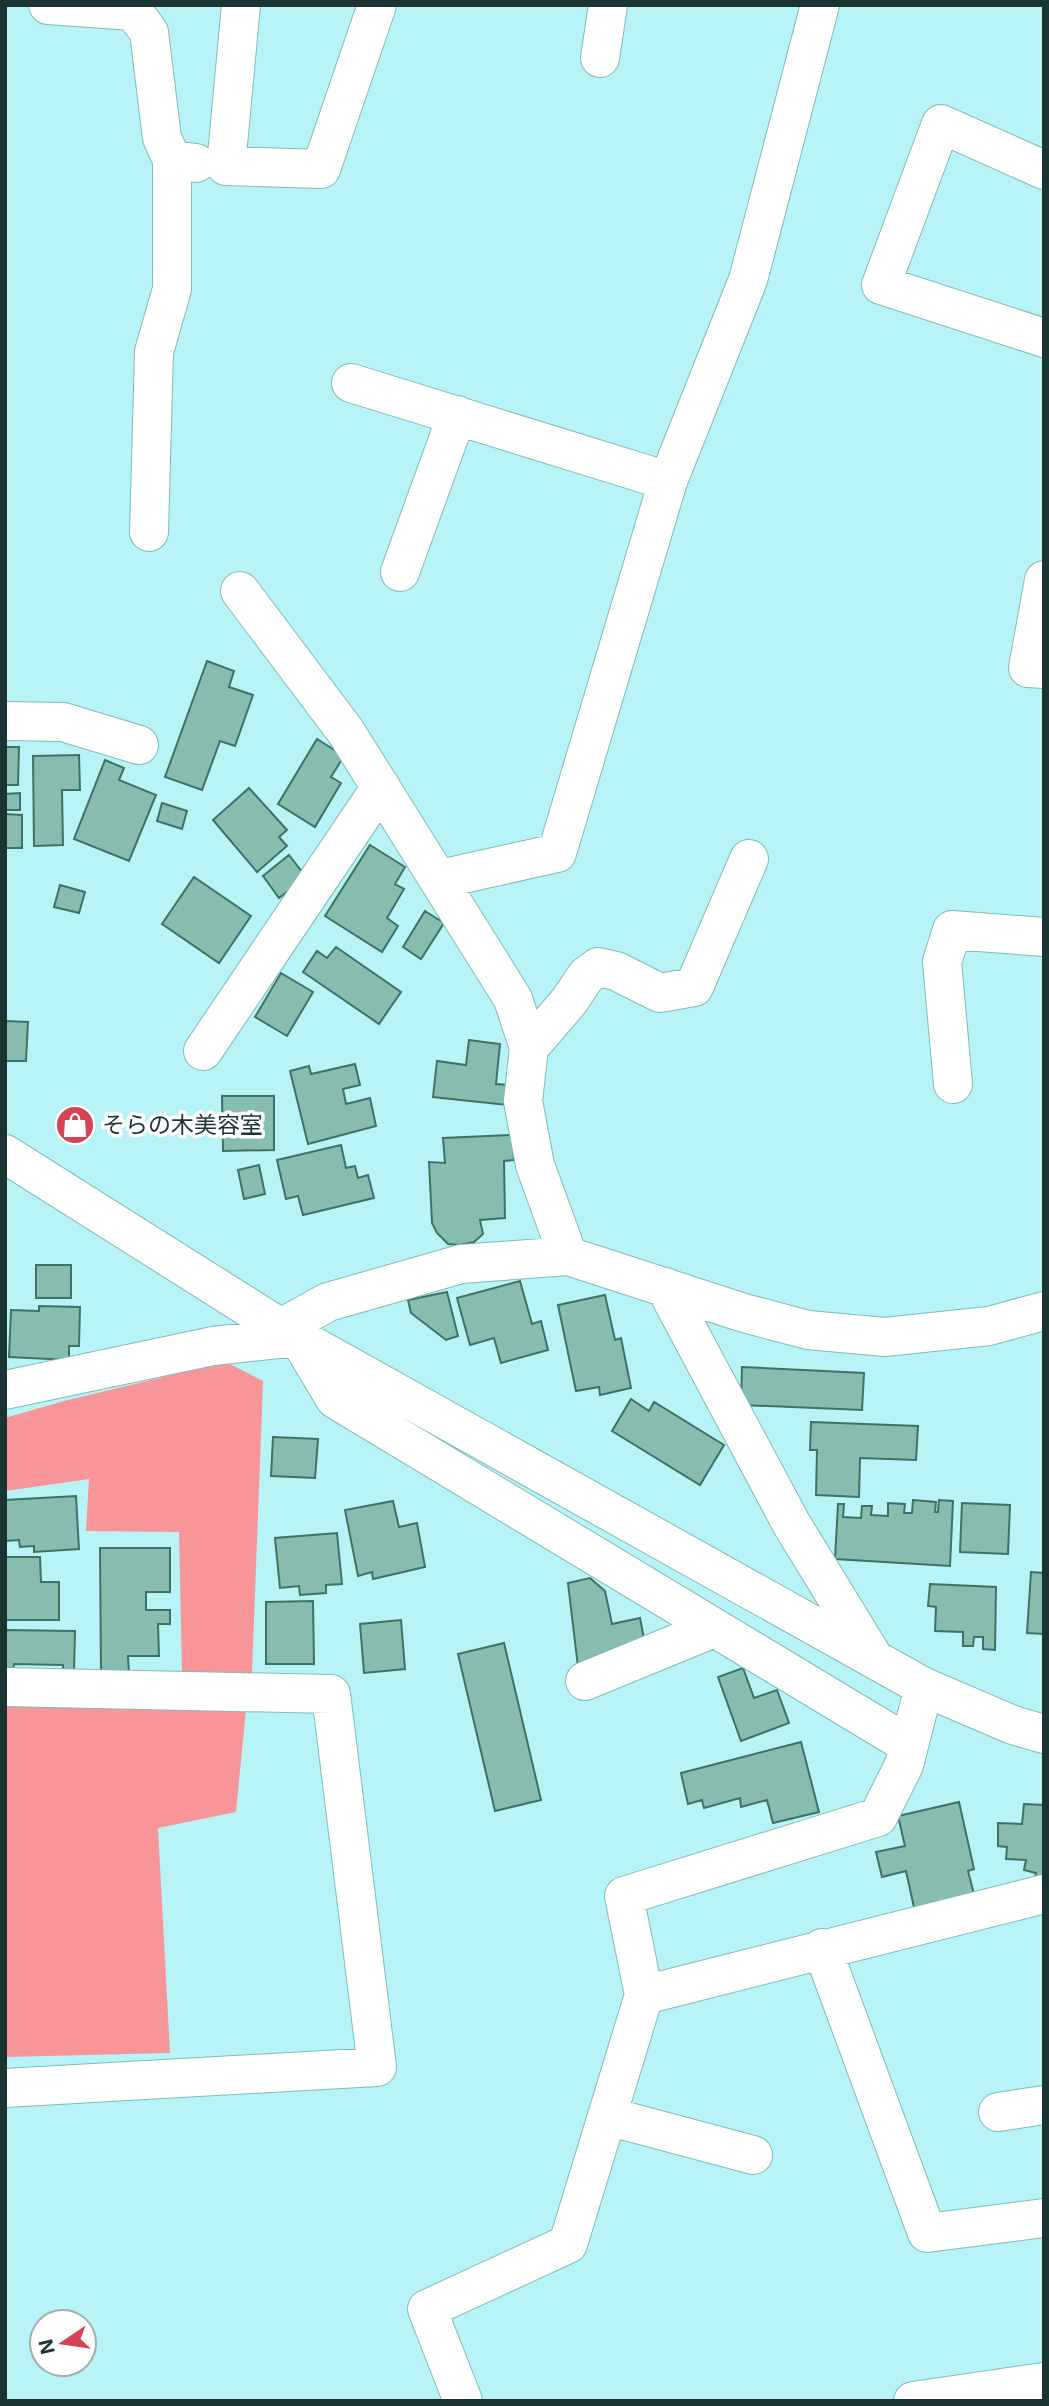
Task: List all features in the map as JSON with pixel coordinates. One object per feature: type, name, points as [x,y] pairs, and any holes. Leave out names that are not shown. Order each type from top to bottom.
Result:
[{"type":"street","points":[[48,5],[134,11],[149,32],[162,138],[172,160],[172,289],[153,352],[149,532]]},
{"type":"street","points":[[226,166],[241,5]]},
{"type":"street","points":[[172,160],[226,166],[321,169],[377,5]]},
{"type":"street","points":[[600,58],[608,5]]},
{"type":"street","points":[[440,878],[556,853],[668,481],[748,280],[820,5]]},
{"type":"street","points":[[1044,170],[941,124],[881,285],[1044,338]]},
{"type":"street","points":[[351,383],[668,481]]},
{"type":"street","points":[[400,572],[457,415]]},
{"type":"street","points":[[1044,580],[1028,668],[1044,670]]},
{"type":"street","points":[[240,591],[346,732],[440,878],[513,999],[529,1048],[523,1101],[535,1165],[568,1256]]},
{"type":"street","points":[[5,721],[63,722],[139,745]]},
{"type":"street","points":[[203,1051],[381,787]]},
{"type":"street","points":[[529,1048],[570,1000],[586,976],[598,967],[616,971],[660,993],[694,987],[749,859]]},
{"type":"street","points":[[953,1083],[942,962],[952,930],[1044,937]]},
{"type":"street","points":[[5,1154],[290,1333],[924,1687],[1013,1726],[1044,1734]]},
{"type":"street","points":[[5,1390],[214,1346],[290,1333],[328,1302],[461,1264],[568,1256],[744,1313],[808,1330],[885,1337],[989,1326],[1044,1311]]},
{"type":"street","points":[[665,1287],[791,1523],[874,1659]]},
{"type":"street","points":[[290,1333],[335,1399],[909,1745]]},
{"type":"street","points":[[585,1681],[714,1628]]},
{"type":"street","points":[[463,2401],[427,2309],[568,2244],[644,1995],[624,1896],[878,1817],[904,1765],[924,1687]]},
{"type":"street","points":[[5,1688],[331,1693],[377,2067],[5,2088]]},
{"type":"street","points":[[644,1995],[1044,1894]]},
{"type":"street","points":[[822,1948],[927,2232],[1044,2218]]},
{"type":"street","points":[[998,2112],[1044,2105]]},
{"type":"street","points":[[607,2116],[753,2155]]},
{"type":"street","points":[[913,2401],[1044,2382]]},
{"type":"shaded area","points":[[226,1362],[263,1381],[252,1673],[182,1673],[179,1532],[86,1531],[89,1479],[5,1491],[5,1418]]},
{"type":"shaded area","points":[[5,1705],[246,1709],[236,1812],[158,1828],[170,2053],[5,2057]]},
{"type":"building","points":[[207,661],[234,671],[229,687],[253,695],[235,746],[220,741],[202,790],[165,777]]},
{"type":"building","points":[[317,739],[344,756],[331,777],[341,783],[315,827],[278,804]]},
{"type":"building","points":[[5,747],[19,747],[18,785],[5,785]]},
{"type":"building","points":[[79,755],[80,790],[62,790],[63,845],[34,846],[33,756]]},
{"type":"building","points":[[105,760],[124,768],[119,780],[156,795],[129,861],[74,839]]},
{"type":"building","points":[[249,788],[287,830],[279,837],[287,846],[257,872],[213,820]]},
{"type":"building","points":[[20,793],[20,810],[5,810],[5,794]]},
{"type":"building","points":[[162,803],[187,811],[182,829],[157,821]]},
{"type":"building","points":[[5,814],[22,815],[22,848],[5,848]]},
{"type":"building","points":[[370,845],[405,867],[395,884],[404,889],[387,918],[398,926],[382,952],[325,916]]},
{"type":"building","points":[[289,855],[306,877],[279,898],[263,876]]},
{"type":"building","points":[[194,877],[251,916],[219,963],[162,924]]},
{"type":"building","points":[[60,885],[85,892],[79,913],[54,907]]},
{"type":"building","points":[[425,911],[444,923],[421,959],[403,947]]},
{"type":"building","points":[[336,947],[401,992],[379,1024],[303,972],[317,951],[327,958]]},
{"type":"building","points":[[281,973],[313,992],[287,1036],[255,1017]]},
{"type":"building","points":[[5,1021],[28,1022],[26,1061],[5,1061]]},
{"type":"building","points":[[469,1040],[500,1044],[496,1084],[509,1085],[507,1105],[433,1097],[437,1061],[466,1065]]},
{"type":"building","points":[[355,1064],[360,1085],[343,1089],[346,1104],[370,1098],[376,1126],[308,1144],[290,1071],[309,1066],[311,1074]]},
{"type":"building","points":[[222,1096],[274,1096],[274,1150],[223,1151]]},
{"type":"building","points":[[512,1135],[514,1160],[504,1161],[505,1218],[480,1220],[483,1234],[474,1242],[448,1244],[432,1223],[429,1162],[445,1163],[443,1138]]},
{"type":"building","points":[[341,1145],[346,1168],[355,1166],[358,1178],[368,1175],[374,1198],[303,1215],[298,1196],[286,1199],[277,1160]]},
{"type":"building","points":[[259,1165],[265,1194],[244,1199],[238,1170]]},
{"type":"building","points":[[36,1265],[71,1265],[71,1298],[36,1298]]},
{"type":"building","points":[[520,1281],[532,1324],[541,1321],[548,1350],[501,1363],[494,1338],[470,1345],[457,1298]]},
{"type":"building","points":[[447,1292],[458,1336],[446,1340],[411,1313],[408,1300]]},
{"type":"building","points":[[605,1295],[615,1340],[621,1338],[631,1388],[600,1395],[599,1387],[576,1391],[558,1305]]},
{"type":"building","points":[[39,1306],[80,1307],[79,1346],[69,1346],[69,1360],[9,1357],[11,1310],[39,1311]]},
{"type":"building","points":[[742,1367],[864,1373],[862,1410],[741,1405]]},
{"type":"building","points":[[631,1399],[649,1411],[654,1402],[724,1445],[700,1485],[612,1431]]},
{"type":"building","points":[[811,1422],[918,1426],[916,1460],[860,1458],[859,1497],[816,1495],[817,1450],[810,1450]]},
{"type":"building","points":[[273,1437],[318,1439],[315,1478],[271,1476]]},
{"type":"building","points":[[76,1496],[79,1549],[34,1552],[34,1546],[20,1547],[19,1540],[5,1541],[5,1500]]},
{"type":"building","points":[[913,1500],[936,1502],[935,1512],[938,1512],[939,1500],[953,1501],[950,1566],[835,1559],[838,1504],[844,1504],[843,1517],[861,1518],[862,1506],[872,1506],[871,1515],[888,1516],[888,1503],[905,1504],[904,1513],[912,1513]]},
{"type":"building","points":[[393,1501],[399,1527],[417,1523],[425,1567],[373,1579],[372,1572],[358,1576],[345,1510]]},
{"type":"building","points":[[962,1503],[1010,1505],[1008,1554],[960,1552]]},
{"type":"building","points":[[337,1533],[342,1584],[326,1585],[326,1593],[300,1595],[299,1586],[280,1588],[275,1538]]},
{"type":"building","points":[[100,1548],[170,1548],[170,1592],[146,1592],[146,1610],[170,1610],[170,1624],[158,1624],[159,1656],[128,1656],[129,1674],[101,1674]]},
{"type":"building","points":[[5,1557],[40,1557],[41,1582],[59,1582],[59,1620],[5,1620]]},
{"type":"building","points":[[1031,1572],[1044,1573],[1044,1634],[1027,1633]]},
{"type":"building","points":[[590,1578],[605,1591],[612,1624],[640,1618],[644,1639],[578,1667],[568,1583]]},
{"type":"building","points":[[930,1584],[996,1587],[995,1650],[983,1649],[983,1637],[974,1637],[973,1646],[963,1646],[963,1632],[935,1631],[936,1607],[928,1606]]},
{"type":"building","points":[[313,1601],[314,1664],[266,1664],[266,1602]]},
{"type":"building","points":[[401,1620],[405,1669],[364,1673],[360,1624]]},
{"type":"building","points":[[5,1630],[75,1631],[74,1673],[63,1673],[63,1665],[14,1664],[13,1671],[5,1671]]},
{"type":"building","points":[[504,1643],[541,1800],[495,1811],[458,1654]]},
{"type":"building","points":[[743,1668],[754,1698],[777,1690],[789,1723],[741,1741],[718,1677]]},
{"type":"building","points":[[801,1742],[819,1812],[773,1823],[767,1800],[741,1807],[740,1798],[704,1808],[702,1800],[688,1804],[681,1773]]},
{"type":"building","points":[[959,1802],[974,1869],[968,1871],[975,1898],[915,1912],[906,1871],[882,1877],[876,1852],[905,1846],[898,1816]]},
{"type":"building","points":[[1024,1804],[1044,1805],[1044,1882],[1034,1881],[1036,1873],[1024,1870],[1026,1860],[1006,1859],[1007,1847],[998,1846],[998,1823],[1022,1824]]},
{"type":"place","name":"そらの木美容室","points":[[75,1125]]}]
